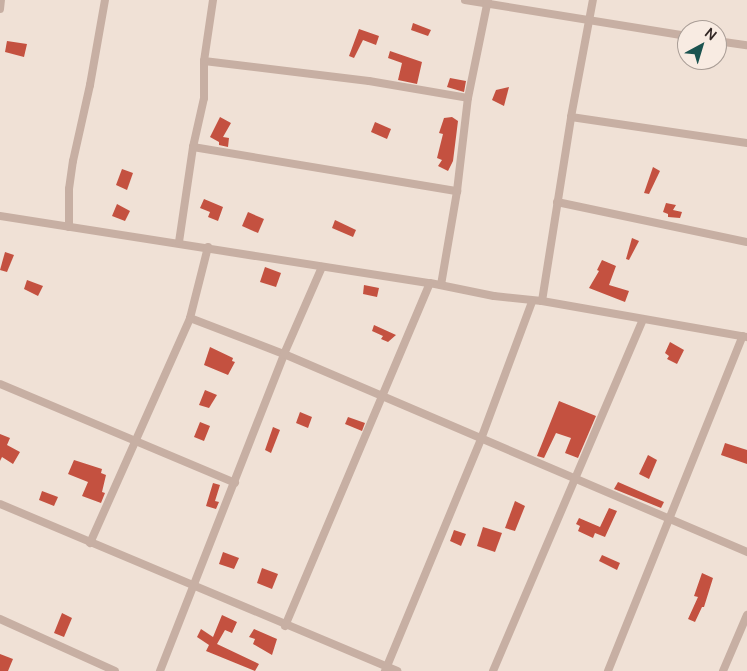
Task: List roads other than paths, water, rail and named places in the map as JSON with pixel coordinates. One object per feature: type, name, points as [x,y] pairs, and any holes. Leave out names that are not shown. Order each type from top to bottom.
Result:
[{"type":"street","points":[[0,9],[1,0]]},
{"type":"street","points":[[69,227],[69,189],[73,161],[90,85],[105,0]]},
{"type":"street","points":[[179,242],[193,147],[204,98],[204,61],[213,0]]},
{"type":"street","points":[[465,0],[488,2],[677,34]]},
{"type":"street","points":[[542,301],[571,117],[593,0]]},
{"type":"street","points":[[442,285],[457,191],[468,98],[488,2]]},
{"type":"street","points":[[727,42],[747,45]]},
{"type":"street","points":[[204,61],[369,81],[468,98]]},
{"type":"street","points":[[571,117],[747,144]]},
{"type":"street","points":[[193,147],[457,191]]},
{"type":"street","points":[[557,202],[747,242]]},
{"type":"street","points":[[0,216],[179,242],[322,267],[442,285],[532,302],[542,301],[745,337],[608,671]]},
{"type":"street","points":[[90,543],[190,318],[208,248]]},
{"type":"street","points":[[160,671],[284,354],[322,267]]},
{"type":"street","points":[[285,626],[430,283]]},
{"type":"street","points":[[385,669],[482,439],[532,302]]},
{"type":"street","points":[[190,318],[284,354],[747,552]]},
{"type":"street","points":[[493,671],[643,320]]},
{"type":"street","points":[[0,384],[235,483]]},
{"type":"street","points":[[0,504],[385,669],[396,671]]},
{"type":"street","points":[[723,671],[747,615]]},
{"type":"street","points":[[0,620],[115,671]]}]
